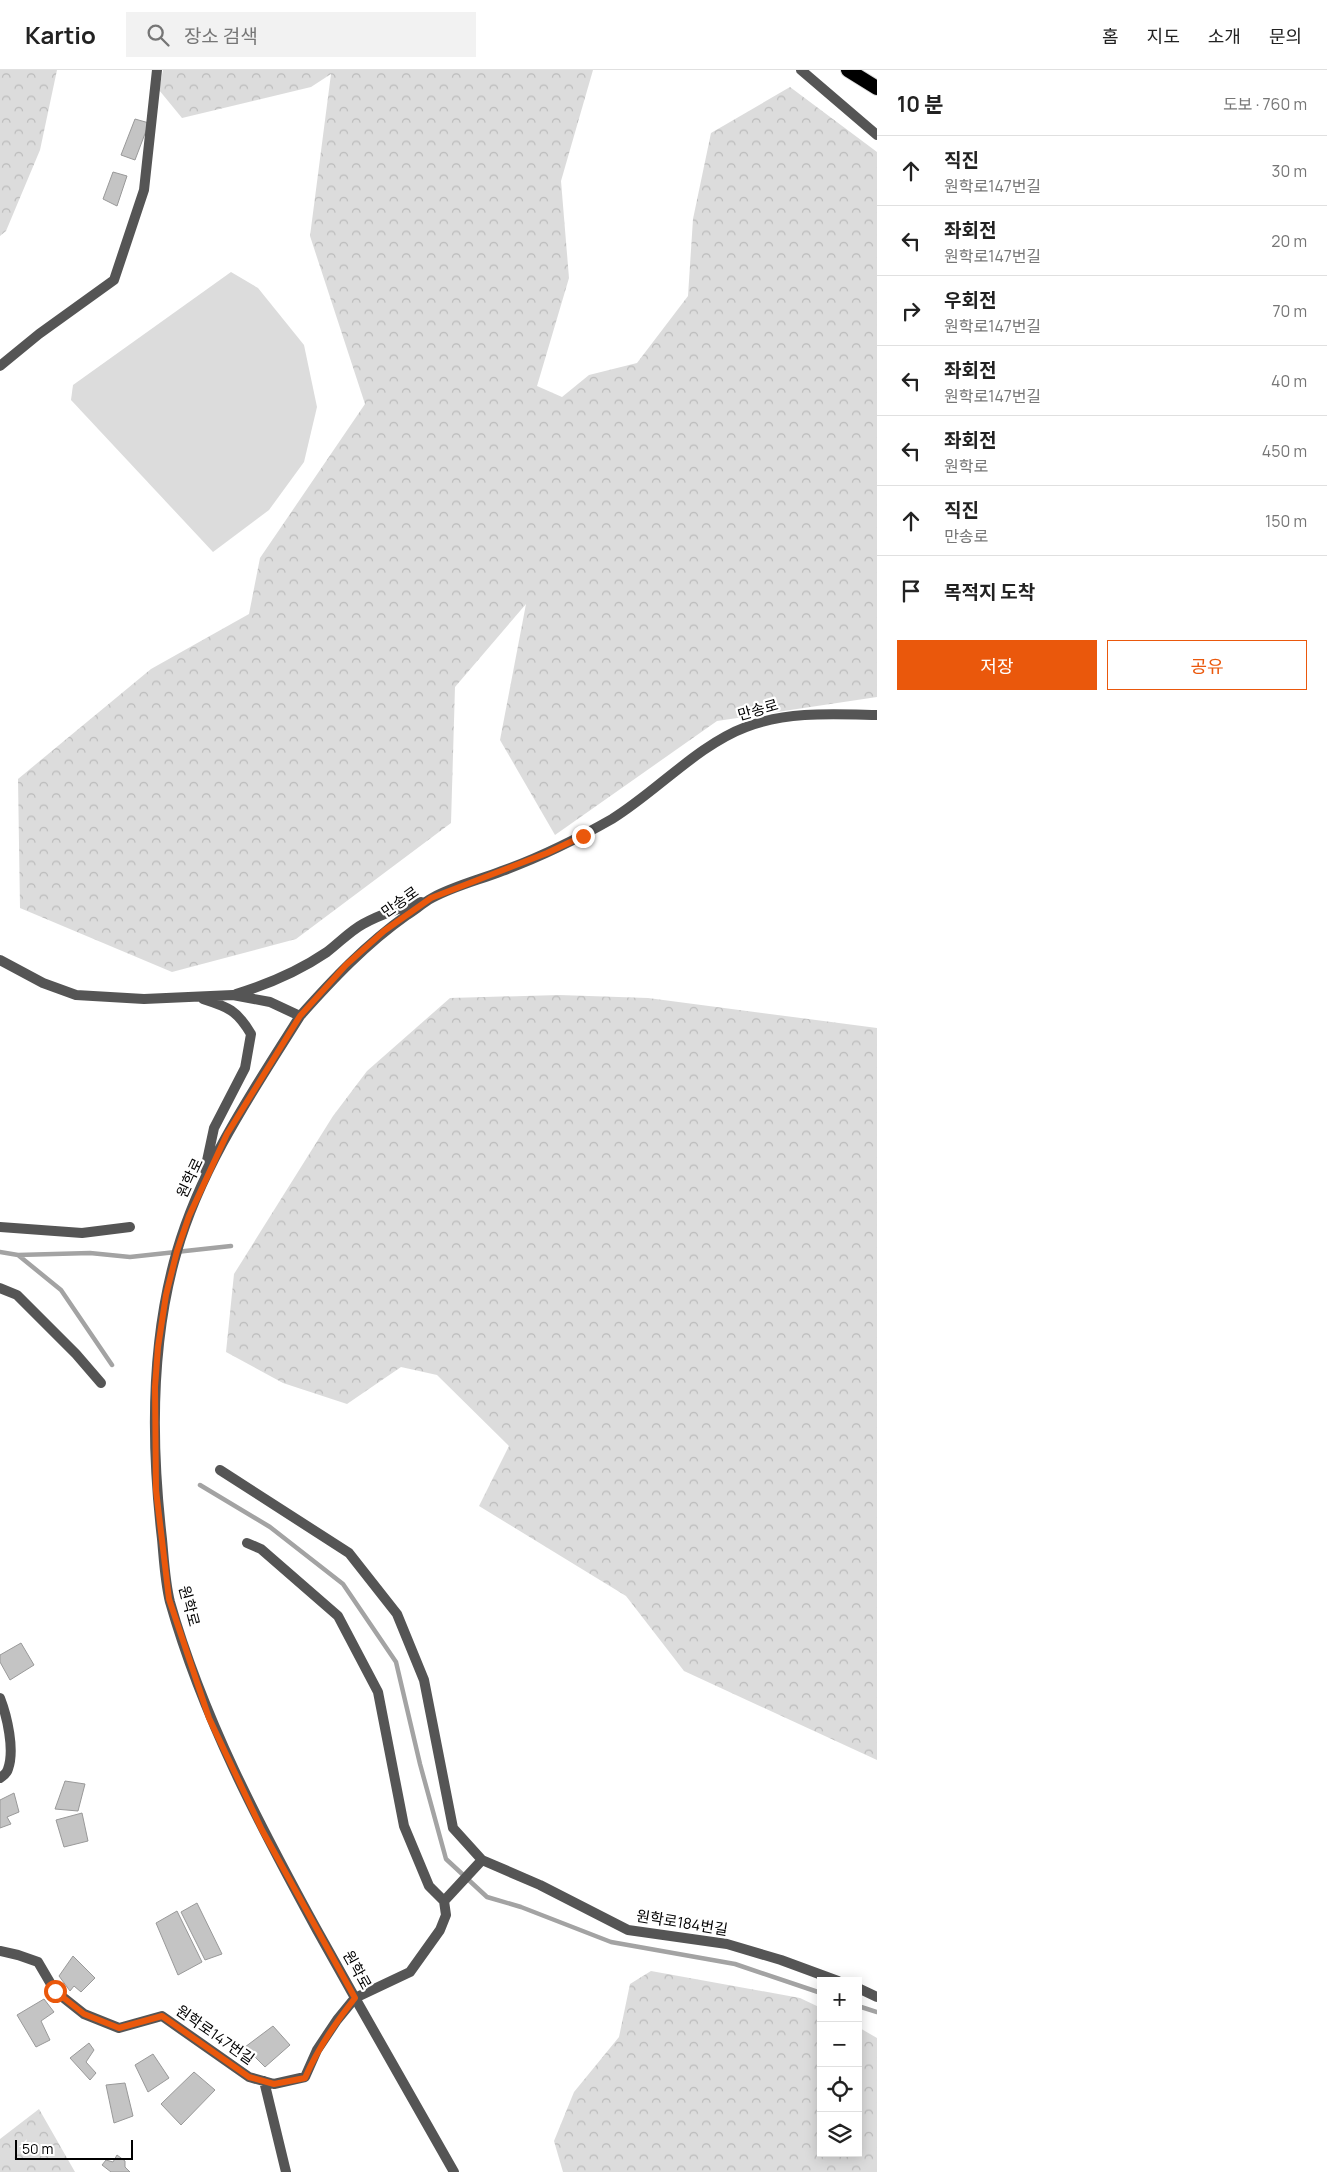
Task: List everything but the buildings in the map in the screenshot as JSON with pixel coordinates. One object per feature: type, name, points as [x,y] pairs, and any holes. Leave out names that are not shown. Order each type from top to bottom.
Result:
[{"type":"highway","points":[[848,70],[877,88]]},
{"type":"street","points":[[0,366],[39,334],[114,280],[144,190],[157,70]]},
{"type":"street","points":[[801,70],[877,135]]},
{"type":"street","name":"만송로","points":[[300,1016],[346,965],[384,931],[431,898],[547,853],[583,836],[628,809],[691,760],[745,727],[777,718],[809,714],[877,715]]},
{"type":"street","points":[[0,960],[43,983],[76,995],[144,999],[233,995],[260,987],[297,971],[327,952],[362,924],[431,898]]},
{"type":"street","points":[[233,995],[270,1002],[300,1016]]},
{"type":"street","points":[[197,997],[230,1008],[242,1018],[251,1034],[245,1068],[214,1128],[202,1187]]},
{"type":"street","name":"원학로","points":[[300,1016],[227,1134],[189,1216],[177,1251],[166,1295],[158,1347],[155,1387],[156,1490],[169,1599],[213,1726],[262,1830],[454,2172]]},
{"type":"street","points":[[0,1227],[82,1234],[130,1227]]},
{"type":"street","points":[[0,1288],[17,1295],[76,1354],[101,1383]]},
{"type":"street","points":[[220,1470],[349,1553],[397,1614],[424,1680],[454,1828],[482,1860],[444,1901]]},
{"type":"street","points":[[247,1543],[261,1549],[338,1616],[378,1692],[404,1826],[429,1886],[444,1901],[446,1915],[440,1930],[410,1972],[355,1998]]},
{"type":"street","points":[[0,1698],[7,1717],[10,1752],[8,1770],[0,1778]]},
{"type":"street","name":"원학로184번길","points":[[482,1860],[540,1885],[628,1930],[727,1944],[781,1960],[827,1977]]},
{"type":"street","name":"원학로147번길","points":[[0,1951],[18,1954],[38,1962],[55,1991],[84,2014],[119,2028],[162,2016],[249,2077],[274,2084],[305,2078],[317,2050],[355,1998]]},
{"type":"street","points":[[862,1990],[877,1997]]},
{"type":"street","name":"원학로147번길","points":[[264,2081],[286,2172]]},
{"type":"green space","points":[[0,70],[57,70],[40,150],[6,231],[0,236]]},
{"type":"green space","points":[[163,70],[593,70],[561,181],[569,278],[537,386],[562,397],[589,375],[637,363],[688,296],[693,219],[711,133],[790,87],[877,152],[877,697],[717,721],[555,835],[500,740],[526,604],[455,687],[451,823],[296,939],[172,972],[20,908],[18,779],[151,669],[249,614],[260,558],[365,404],[310,236],[331,74],[311,87],[182,118],[159,90]]},
{"type":"green space","points":[[231,272],[258,288],[304,345],[317,407],[304,462],[269,510],[213,552],[71,400],[73,385]]},
{"type":"green space","points":[[559,995],[648,998],[877,1028],[877,1760],[684,1671],[626,1596],[479,1506],[509,1446],[437,1375],[401,1367],[347,1404],[283,1383],[226,1352],[234,1274],[333,1116],[367,1071],[450,998]]},
{"type":"green space","points":[[651,1971],[800,1998],[817,2006],[817,2157],[862,2157],[862,2029],[877,2038],[877,2172],[563,2172],[554,2141],[574,2092],[619,2037],[630,1984]]},
{"type":"green space","points":[[39,2109],[75,2172],[0,2172],[0,2139]]},
{"type":"waterway","points":[[18,1255],[90,1253],[130,1257],[231,1246]]},
{"type":"waterway","points":[[0,1252],[18,1255],[61,1290],[112,1365]]},
{"type":"waterway","points":[[200,1485],[270,1527],[343,1584],[396,1662],[420,1764],[446,1859],[487,1897],[521,1907],[611,1942],[735,1964],[817,1992]]},
{"type":"waterway","points":[[862,2007],[877,2012]]},
{"type":"route","points":[[55,1991],[84,2014],[119,2028],[162,2016],[249,2077],[274,2084],[305,2078],[317,2050],[355,1998],[262,1830],[209,1718],[169,1599],[156,1490],[155,1387],[158,1347],[166,1295],[177,1251],[189,1216],[227,1134],[300,1016],[346,965],[384,931],[431,898],[503,871],[583,836]]}]
